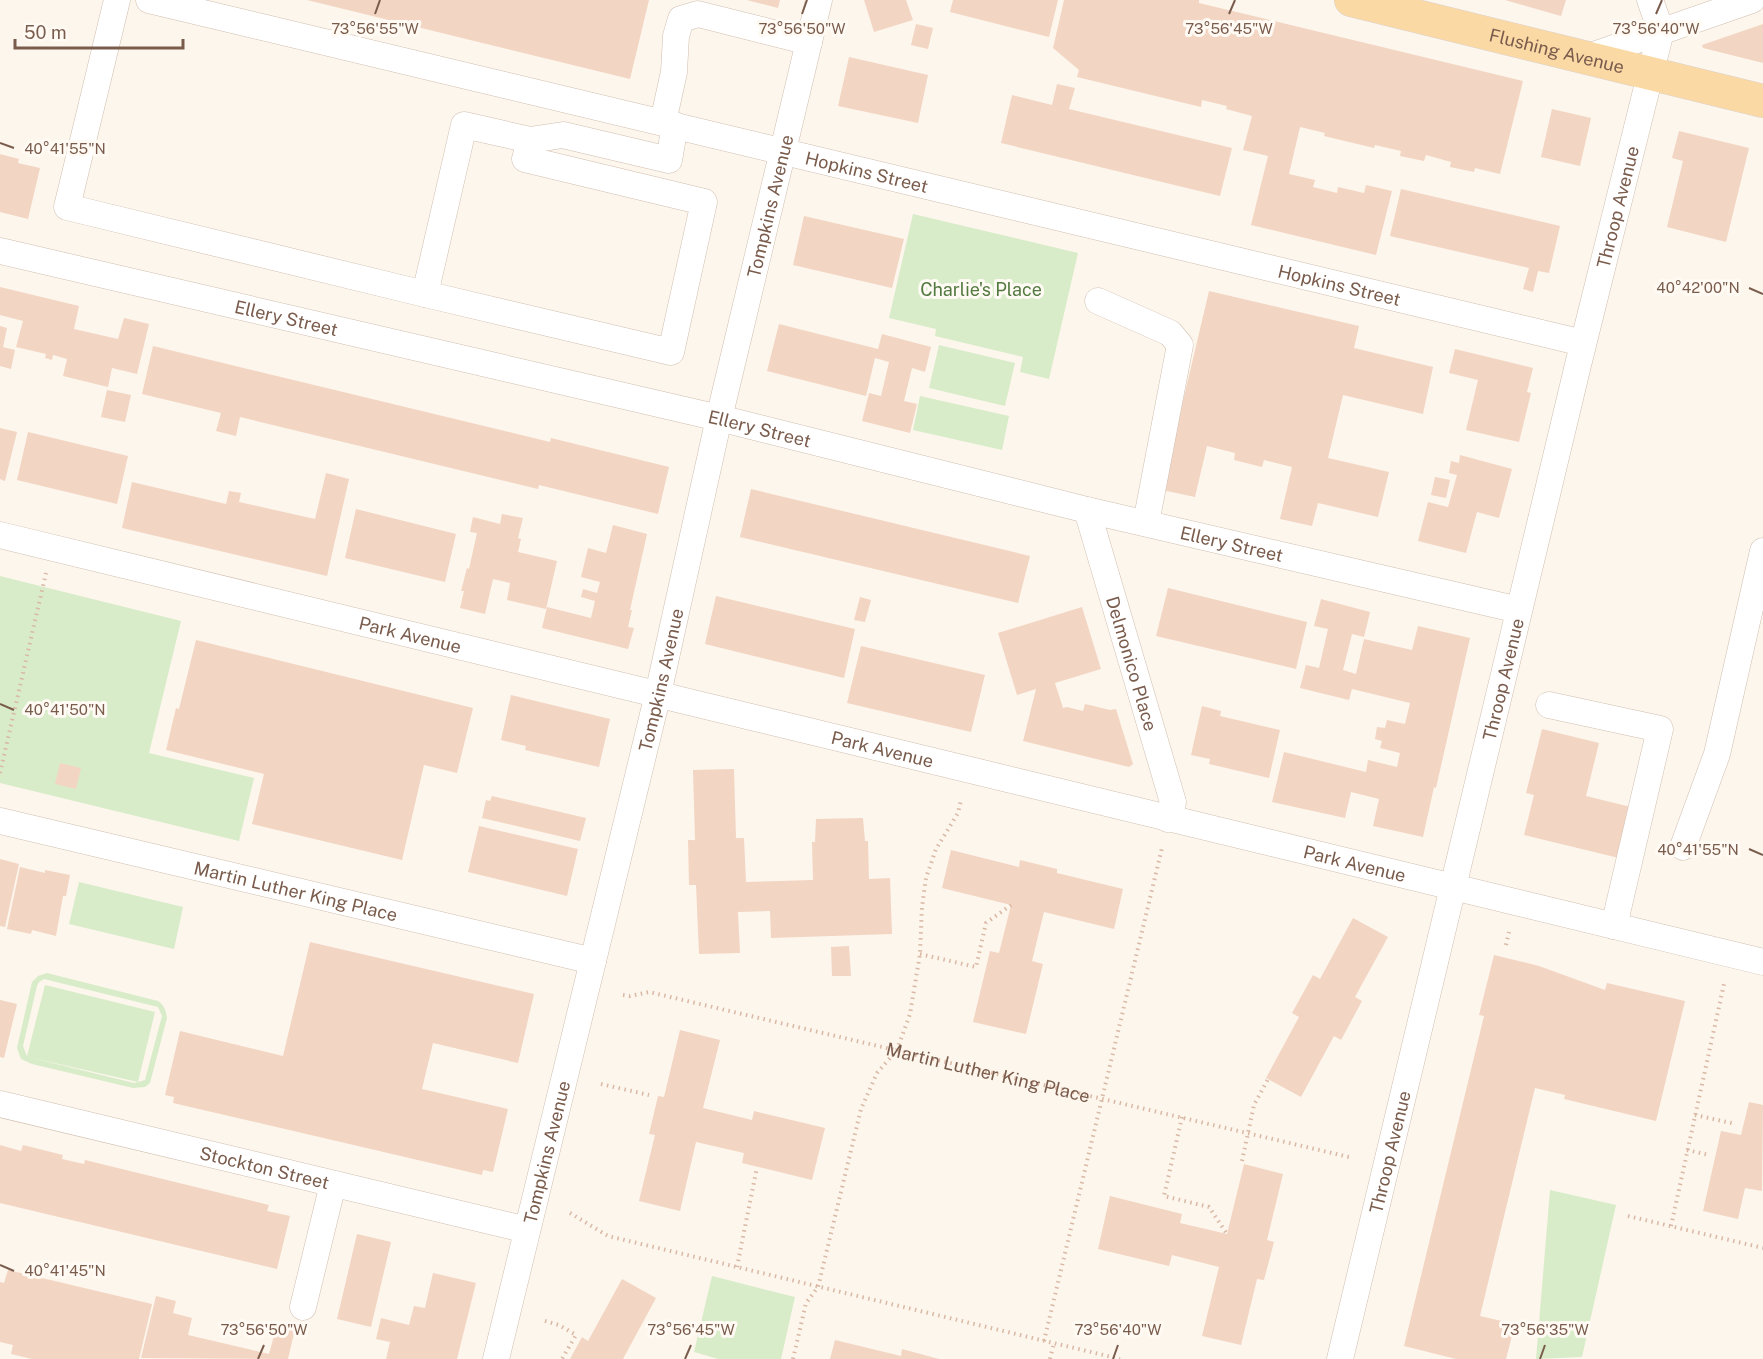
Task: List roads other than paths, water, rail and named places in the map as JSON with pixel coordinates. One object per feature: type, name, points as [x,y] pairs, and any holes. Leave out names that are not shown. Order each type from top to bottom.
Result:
[{"type":"main road","name":"Flushing Avenue","points":[[1351,0],[1763,101]]},
{"type":"street","points":[[117,0],[67,207],[671,352],[704,202],[525,159],[530,140]]},
{"type":"street","name":"Tompkins Avenue","points":[[496,1359],[658,694],[719,418],[819,0]]},
{"type":"street","points":[[1650,0],[1660,31]]},
{"type":"street","points":[[1585,58],[1752,0]]},
{"type":"street","name":"Hopkins Street","points":[[163,2],[1583,343]]},
{"type":"street","points":[[424,294],[464,125],[530,140],[562,135],[669,159],[669,123],[678,25],[681,19],[698,14],[809,42]]},
{"type":"street","name":"Throop Avenue","points":[[1340,1359],[1660,31]]},
{"type":"street","points":[[562,135],[573,101]]},
{"type":"street","name":"Ellery Street","points":[[0,251],[719,418],[1087,510],[1519,610]]},
{"type":"street","points":[[1098,301],[1170,333],[1180,345],[1146,523]]},
{"type":"street","name":"Delmonico Place","points":[[1087,510],[1173,802],[1168,819]]},
{"type":"street","name":"Park Avenue","points":[[0,535],[1763,962]]},
{"type":"street","points":[[1683,847],[1717,754],[1763,551]]},
{"type":"street","points":[[1549,705],[1660,729],[1614,926]]},
{"type":"street","name":"Martin Luther King Place","points":[[0,821],[593,960]]},
{"type":"street","name":"Stockton Street","points":[[0,1104],[527,1230]]},
{"type":"street","points":[[303,1307],[333,1184]]},
{"type":"park label","name":"Charlie's Place","points":[[981,289]]}]
